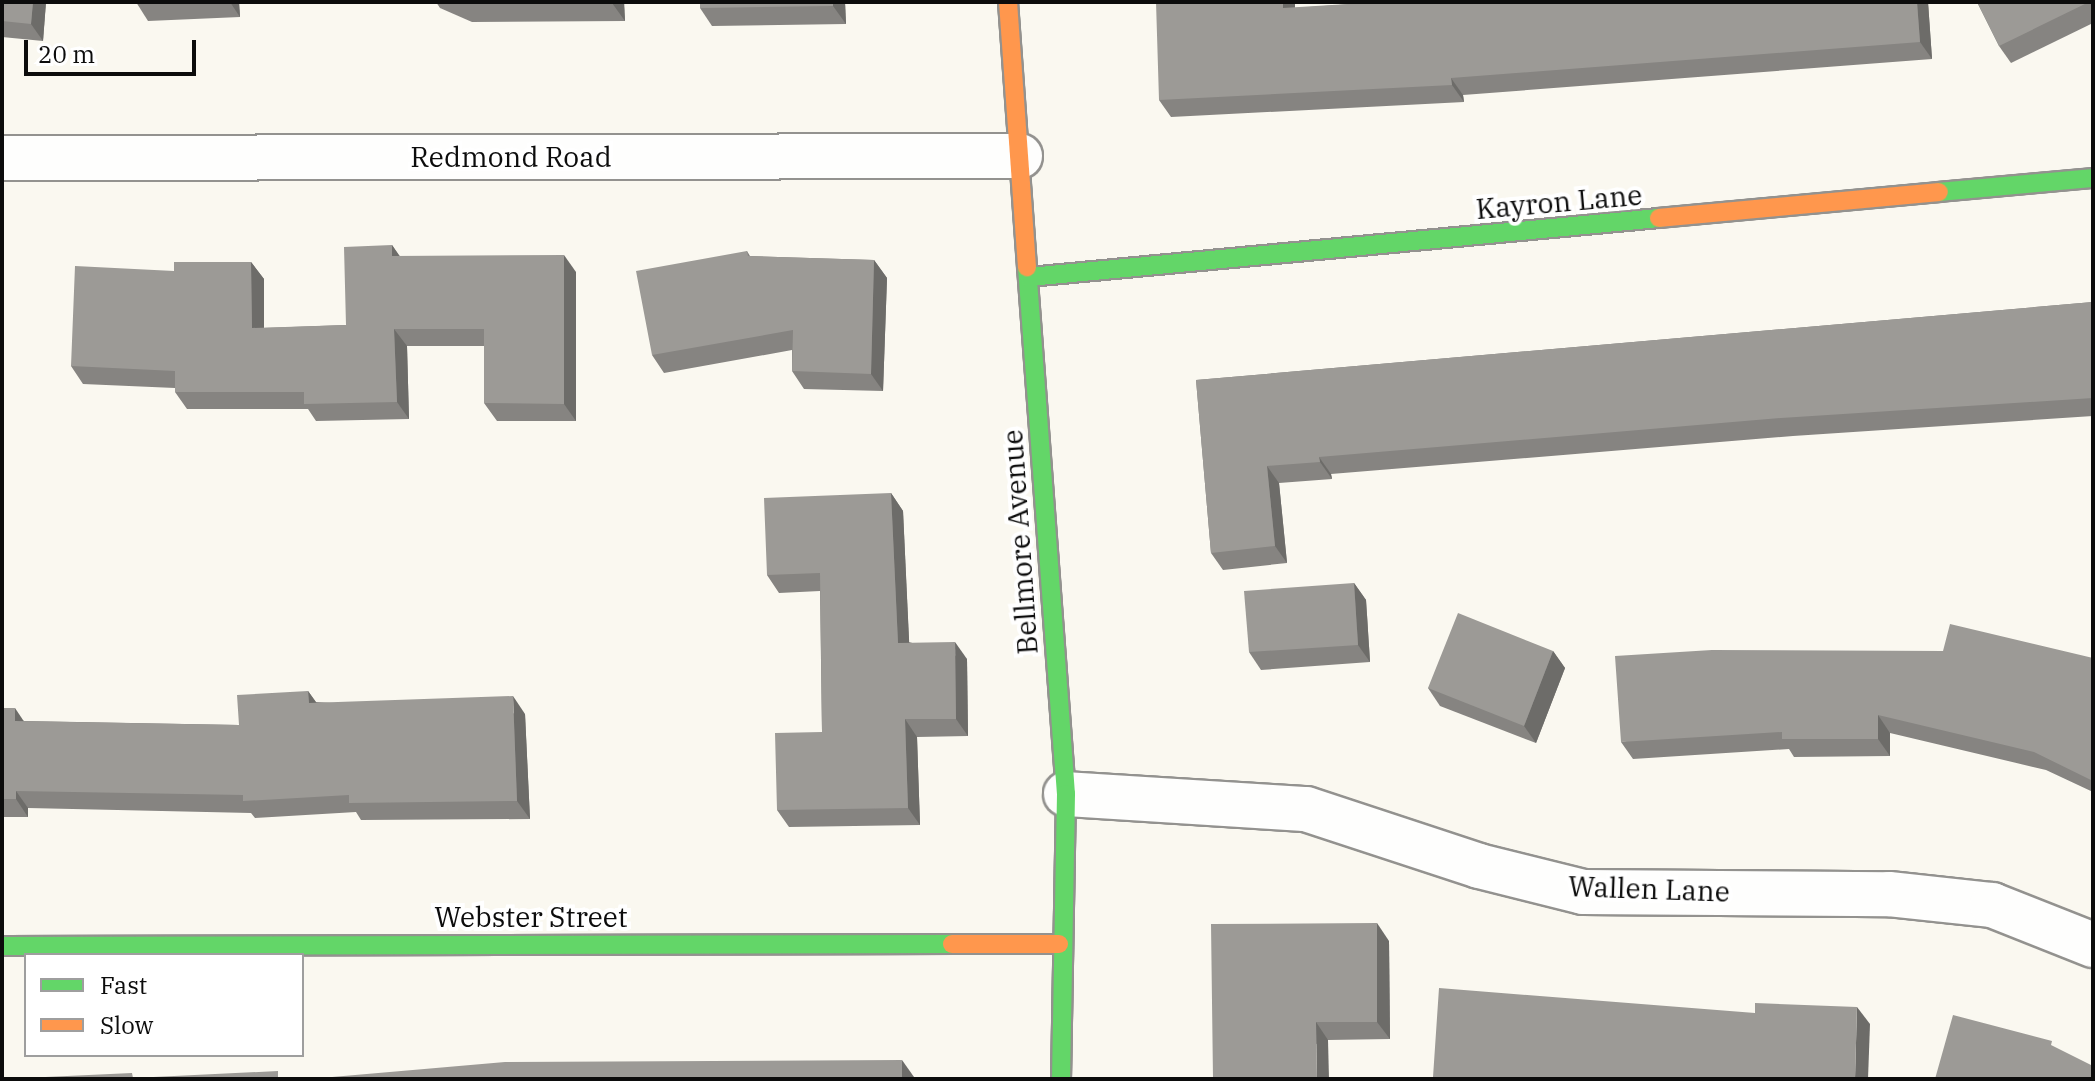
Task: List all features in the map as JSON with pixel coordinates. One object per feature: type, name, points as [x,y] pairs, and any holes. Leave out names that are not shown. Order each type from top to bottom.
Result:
[{"type":"street","name":"Bellmore Avenue","points":[[1008,2],[1066,794],[1059,944],[1061,1079]]},
{"type":"street","name":"Redmond Road","points":[[2,158],[1020,156]]},
{"type":"street","name":"Kayron Lane","points":[[1029,277],[2093,178]]},
{"type":"street","name":"Wallen Lane","points":[[1066,794],[1306,809],[1479,866],[1583,892],[1889,894],[1992,905],[2093,945]]},
{"type":"street","name":"Webster Street","points":[[2,946],[1059,944]]},
{"type":"building","points":[[2,2],[33,2],[31,24],[2,21]]},
{"type":"building","points":[[454,2],[612,2],[612,3],[460,4]]},
{"type":"building","points":[[700,2],[833,2],[833,6],[700,8]]},
{"type":"building","points":[[1156,2],[1283,2],[1283,8],[1381,2],[1917,2],[1920,42],[1451,78],[1452,85],[1159,100]]},
{"type":"building","points":[[1977,2],[2089,2],[1999,46]]},
{"type":"building","points":[[392,245],[392,256],[564,255],[564,404],[484,403],[484,329],[394,329],[397,402],[304,404],[304,392],[175,392],[175,371],[71,366],[75,266],[174,271],[174,262],[251,262],[252,328],[346,325],[344,247]]},
{"type":"building","points":[[747,251],[748,256],[874,260],[871,374],[792,371],[793,330],[652,355],[636,271]]},
{"type":"building","points":[[2093,302],[2093,398],[1781,418],[1319,457],[1320,462],[1267,466],[1275,546],[1211,553],[1196,380]]},
{"type":"building","points":[[891,493],[898,643],[955,642],[956,719],[905,719],[908,808],[777,810],[775,733],[822,732],[820,573],[767,575],[764,498]]},
{"type":"building","points":[[1354,583],[1358,645],[1249,652],[1244,591]]},
{"type":"building","points":[[1458,613],[1553,651],[1524,726],[1428,688]]},
{"type":"building","points":[[1950,624],[2093,658],[2093,781],[2034,752],[1878,715],[1878,739],[1782,739],[1782,732],[1621,742],[1615,656],[1712,650],[1943,651]]},
{"type":"building","points":[[308,691],[309,703],[513,696],[517,801],[349,803],[349,795],[243,801],[243,795],[16,791],[16,799],[2,799],[2,708],[15,708],[15,721],[239,725],[237,695]]},
{"type":"building","points":[[1377,923],[1377,1022],[1316,1022],[1317,1079],[1213,1079],[1211,924]]},
{"type":"building","points":[[1439,988],[1755,1013],[1755,1003],[1857,1007],[1855,1079],[1433,1077]]},
{"type":"building","points":[[1953,1015],[2052,1041],[2051,1045],[2093,1066],[2093,1079],[1935,1079]]},
{"type":"building","points":[[902,1060],[902,1079],[309,1079],[505,1062]]},
{"type":"building","points":[[278,1071],[278,1079],[2,1079],[132,1073],[133,1078]]},
{"type":"traffic: fast","points":[[1939,192],[2093,178]]},
{"type":"traffic: fast","points":[[1029,277],[1659,218]]},
{"type":"traffic: fast","points":[[1027,267],[1066,794],[1061,1079]]},
{"type":"traffic: fast","points":[[2,946],[952,944]]},
{"type":"traffic: slow","points":[[1008,2],[1027,267]]},
{"type":"traffic: slow","points":[[1659,218],[1939,192]]},
{"type":"traffic: slow","points":[[952,944],[1059,944]]}]
